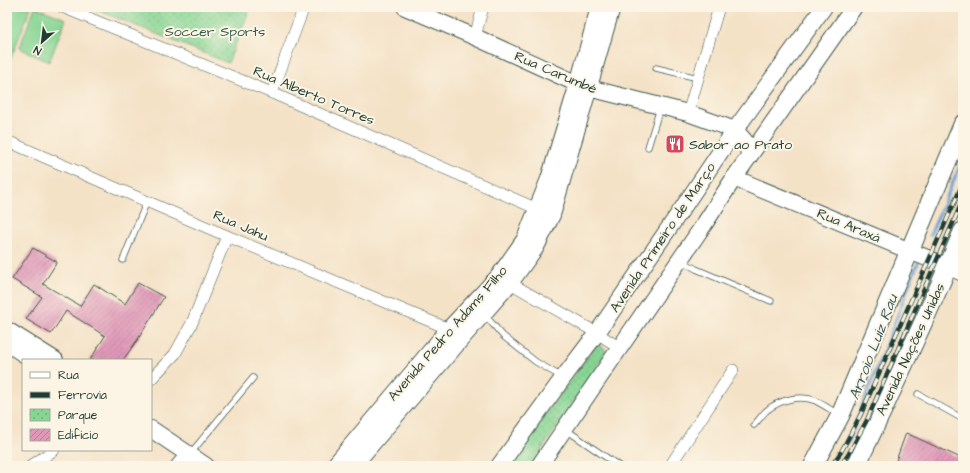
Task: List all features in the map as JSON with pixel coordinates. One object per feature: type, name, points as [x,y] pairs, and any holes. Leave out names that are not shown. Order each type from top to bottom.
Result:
[{"type":"main road","name":"Rua Carumbé","points":[[404,7],[475,37],[583,86],[688,112],[734,130]]},
{"type":"main road","name":"Avenida Pedro Adams Filho","points":[[334,466],[449,329],[478,309],[536,247],[552,215],[579,119],[583,86],[599,7]]},
{"type":"main road","name":"Avenida Pedro Adams Filho","points":[[505,280],[525,239],[537,209],[612,7]]},
{"type":"main road","name":"Avenida Primeiro de Março","points":[[499,466],[597,333],[734,130],[824,7]]},
{"type":"main road","name":"Avenida Primeiro de Março","points":[[539,466],[680,260],[734,178],[854,7]]},
{"type":"main road","points":[[761,94],[783,108]]},
{"type":"main road","points":[[813,466],[840,416],[963,124]]},
{"type":"main road","points":[[734,130],[744,140],[748,148],[749,157]]},
{"type":"main road","name":"Rua Araxá","points":[[734,178],[955,270]]},
{"type":"main road","points":[[682,209],[705,223]]},
{"type":"main road","name":"Avenida Nações Unidas","points":[[856,466],[885,405],[955,270],[963,231]]},
{"type":"main road","name":"Avenida Pedro Adams Filho","points":[[353,466],[462,338],[478,309]]},
{"type":"main road","points":[[7,330],[53,359]]},
{"type":"main road","points":[[7,343],[31,359]]},
{"type":"main road","points":[[152,430],[184,460],[206,466]]},
{"type":"street","name":"Rua Alberto Torres","points":[[62,7],[272,93],[552,215]]},
{"type":"street","points":[[272,93],[304,7]]},
{"type":"street","points":[[475,37],[483,7]]},
{"type":"street","points":[[688,112],[719,7]]},
{"type":"street","name":"Rua Jahu","points":[[7,141],[227,236],[449,329],[462,338]]},
{"type":"street","points":[[152,378],[175,354],[192,323],[227,236]]},
{"type":"street","points":[[505,280],[597,333],[620,348]]},
{"type":"street","points":[[670,466],[733,370]]},
{"type":"street","points":[[32,466],[53,451]]},
{"type":"lane","points":[[656,68],[698,78]]},
{"type":"lane","points":[[648,147],[661,106]]},
{"type":"lane","points":[[124,260],[147,201]]},
{"type":"lane","points":[[680,260],[696,269],[771,301]]},
{"type":"lane","points":[[478,309],[503,336],[536,362],[563,378]]},
{"type":"lane","points":[[184,460],[253,378]]},
{"type":"lane","points":[[918,394],[963,419]]},
{"type":"lane","points":[[754,425],[766,411],[780,403],[796,398],[807,398],[816,401],[840,416]]},
{"type":"lane","points":[[565,429],[619,466]]},
{"type":"green space","points":[[7,7],[31,7],[7,68]]},
{"type":"green space","points":[[35,7],[66,19],[49,62],[19,48]]},
{"type":"green space","name":"Soccer Sports","points":[[90,7],[251,7],[228,63]]},
{"type":"green space","points":[[597,344],[605,349],[605,354],[531,466],[508,466]]},
{"type":"building","points":[[33,248],[57,262],[43,284],[80,306],[94,284],[125,304],[138,283],[164,297],[124,359],[91,359],[105,336],[66,311],[51,334],[26,319],[42,297],[12,279]]},
{"type":"building","points":[[906,433],[963,459],[963,466],[894,466]]},
{"type":"waterway","name":"Arroio Luiz Rau","points":[[930,235],[963,159]]},
{"type":"waterway","name":"Arroio Luiz Rau","points":[[848,442],[919,260]]},
{"type":"railway","points":[[831,466],[841,452],[860,416],[963,183]]},
{"type":"railway","points":[[840,466],[848,455],[867,420],[963,200]]},
{"type":"place","name":"Sabor ao Prato","points":[[675,144]]}]
